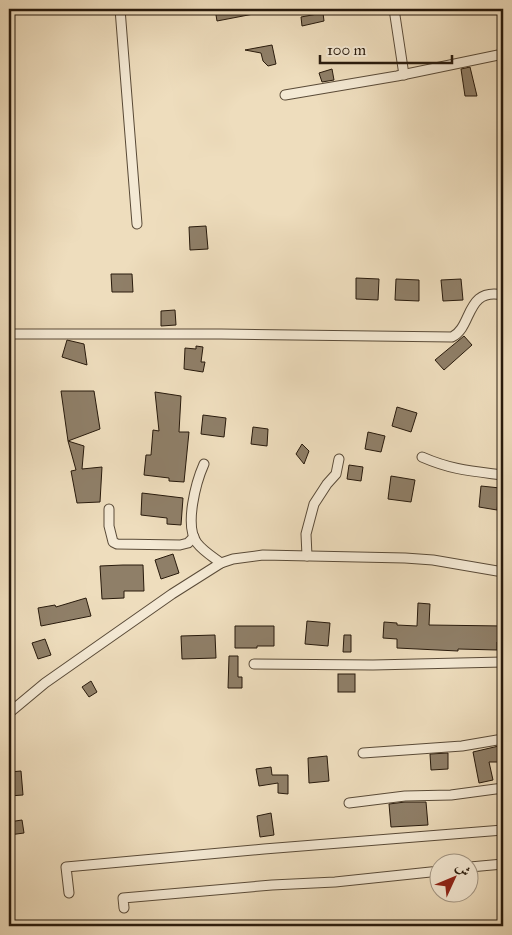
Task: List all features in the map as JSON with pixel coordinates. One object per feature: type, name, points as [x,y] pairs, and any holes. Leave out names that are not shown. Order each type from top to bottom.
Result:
[{"type":"street","points":[[120,9],[137,224]]},
{"type":"street","points":[[394,9],[404,75]]},
{"type":"street","points":[[285,95],[404,75],[503,54]]},
{"type":"street","points":[[9,334],[452,337],[461,329],[465,318],[478,300],[488,294],[503,296]]},
{"type":"street","points":[[422,457],[446,467],[462,471],[503,475]]},
{"type":"street","points":[[307,556],[306,534],[314,504],[336,474],[339,459]]},
{"type":"street","points":[[204,464],[199,476],[192,508],[194,538],[203,549],[221,563]]},
{"type":"street","points":[[109,509],[111,537],[113,542],[117,544],[180,544],[188,543],[194,538]]},
{"type":"street","points":[[9,713],[93,648],[172,594],[221,563],[233,559],[263,555],[364,556],[433,560],[503,572]]},
{"type":"street","points":[[254,664],[374,665],[503,662]]},
{"type":"street","points":[[363,752],[462,746],[503,739]]},
{"type":"street","points":[[349,803],[405,796],[451,795],[503,788]]},
{"type":"street","points":[[69,893],[66,867],[503,830]]},
{"type":"street","points":[[480,866],[503,864]]},
{"type":"street","points":[[124,908],[123,898],[272,885],[335,882],[430,872]]},
{"type":"building","points":[[215,9],[263,9],[264,12],[217,21]]},
{"type":"building","points":[[323,13],[324,21],[302,26],[301,17]]},
{"type":"building","points":[[272,45],[276,64],[268,66],[263,61],[261,53],[245,50]]},
{"type":"building","points":[[470,67],[477,96],[465,96],[461,69]]},
{"type":"building","points":[[332,69],[334,80],[322,82],[319,73]]},
{"type":"building","points":[[206,226],[208,249],[190,250],[189,227]]},
{"type":"building","points":[[111,274],[132,274],[133,292],[112,292]]},
{"type":"building","points":[[356,278],[379,279],[378,300],[356,299]]},
{"type":"building","points":[[396,279],[419,280],[419,301],[395,300]]},
{"type":"building","points":[[461,279],[463,300],[443,301],[441,280]]},
{"type":"building","points":[[175,310],[176,325],[161,326],[161,311]]},
{"type":"building","points":[[464,336],[472,345],[444,370],[435,360]]},
{"type":"building","points":[[67,340],[84,344],[87,365],[62,357]]},
{"type":"building","points":[[196,346],[203,347],[201,362],[205,362],[203,372],[184,369],[185,348],[196,349]]},
{"type":"building","points":[[61,391],[94,391],[100,429],[68,441]]},
{"type":"building","points":[[155,392],[181,396],[179,432],[189,432],[184,482],[169,481],[169,478],[144,475],[146,455],[151,455],[153,430],[159,431]]},
{"type":"building","points":[[397,407],[417,413],[411,432],[392,426]]},
{"type":"building","points":[[203,415],[226,418],[224,437],[201,434]]},
{"type":"building","points":[[253,427],[268,429],[267,446],[251,444]]},
{"type":"building","points":[[368,432],[385,436],[381,452],[365,449]]},
{"type":"building","points":[[68,441],[84,446],[82,469],[102,467],[100,502],[77,503],[71,471],[76,470]]},
{"type":"building","points":[[302,444],[309,451],[304,464],[296,454]]},
{"type":"building","points":[[349,465],[363,467],[361,481],[347,479]]},
{"type":"building","points":[[391,476],[415,480],[411,502],[388,499]]},
{"type":"building","points":[[481,486],[500,488],[497,510],[479,507]]},
{"type":"building","points":[[142,493],[183,498],[181,525],[167,524],[167,518],[141,515]]},
{"type":"building","points":[[173,554],[179,573],[161,579],[155,560]]},
{"type":"building","points":[[143,565],[144,591],[124,591],[124,598],[102,599],[100,566]]},
{"type":"building","points":[[86,598],[91,616],[41,626],[38,608],[55,605],[56,607]]},
{"type":"building","points":[[418,603],[430,604],[429,625],[503,626],[503,642],[497,642],[497,650],[458,649],[458,651],[397,648],[397,639],[383,638],[384,622],[417,626]]},
{"type":"building","points":[[307,621],[330,623],[328,646],[305,644]]},
{"type":"building","points":[[235,626],[274,626],[274,646],[235,648]]},
{"type":"building","points":[[215,635],[216,658],[182,659],[181,636]]},
{"type":"building","points":[[344,635],[351,635],[351,652],[343,652]]},
{"type":"building","points":[[45,639],[51,655],[38,659],[32,643]]},
{"type":"building","points":[[229,656],[238,656],[238,677],[242,677],[242,688],[228,688]]},
{"type":"building","points":[[338,674],[355,674],[355,692],[338,692]]},
{"type":"building","points":[[91,681],[97,692],[89,697],[82,687]]},
{"type":"building","points":[[503,745],[503,752],[501,752],[502,762],[489,762],[493,780],[479,783],[473,752]]},
{"type":"building","points":[[448,753],[448,769],[431,770],[430,754]]},
{"type":"building","points":[[327,756],[329,781],[309,783],[308,758]]},
{"type":"building","points":[[271,767],[272,775],[288,775],[288,794],[278,793],[278,783],[259,786],[256,769]]},
{"type":"building","points":[[21,771],[23,795],[9,796],[9,772]]},
{"type":"building","points":[[426,802],[428,825],[391,827],[389,804]]},
{"type":"building","points":[[271,813],[274,835],[260,837],[257,816]]},
{"type":"building","points":[[22,820],[24,833],[9,835],[9,822]]}]
